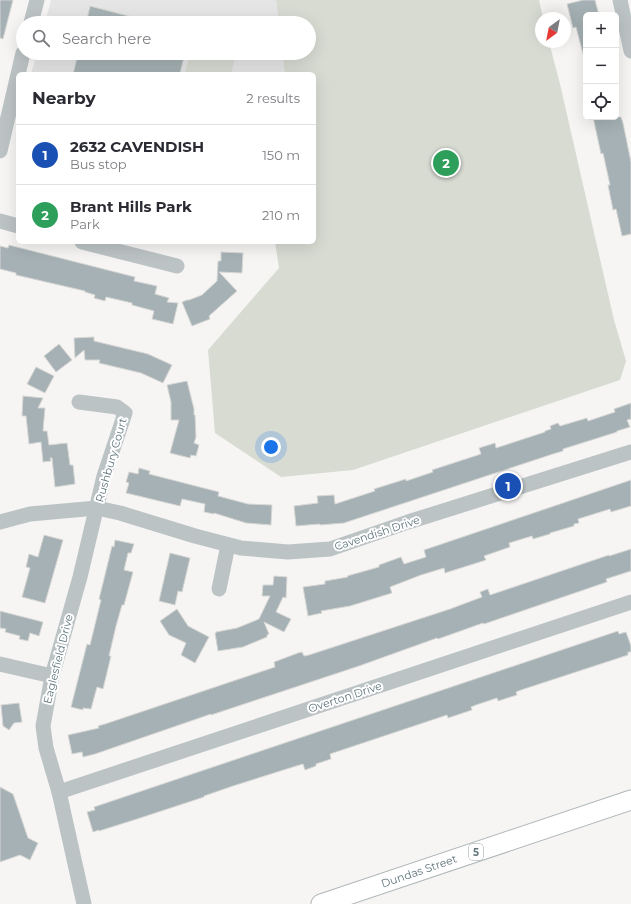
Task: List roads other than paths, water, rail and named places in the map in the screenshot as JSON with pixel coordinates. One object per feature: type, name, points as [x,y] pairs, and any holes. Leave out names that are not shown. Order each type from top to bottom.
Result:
[{"type":"main road","name":"Dundas Street","points":[[321,904],[631,800]]},
{"type":"street","points":[[33,16],[37,0]]},
{"type":"street","points":[[620,0],[631,51]]},
{"type":"street","points":[[19,72],[21,60]]},
{"type":"street","points":[[0,151],[16,83]]},
{"type":"street","points":[[0,221],[16,225]]},
{"type":"street","points":[[90,244],[177,266]]},
{"type":"street","name":"Rushbury Court","points":[[79,402],[117,407],[125,412],[104,476],[97,508]]},
{"type":"street","name":"Cavendish Drive","points":[[0,522],[30,514],[97,508],[120,513],[241,548],[288,552],[330,549],[408,522],[631,452]]},
{"type":"street","name":"Eaglesfield Drive","points":[[84,904],[59,792],[46,748],[43,726],[52,676],[80,577],[97,508]]},
{"type":"street","points":[[219,589],[228,545]]},
{"type":"street","name":"Overton Drive","points":[[59,792],[631,602]]},
{"type":"street","points":[[0,664],[52,676]]},
{"type":"place","name":"Brant Hills Park","points":[[446,163]]},
{"type":"place","name":"2632 CAVENDISH","points":[[508,486]]}]
